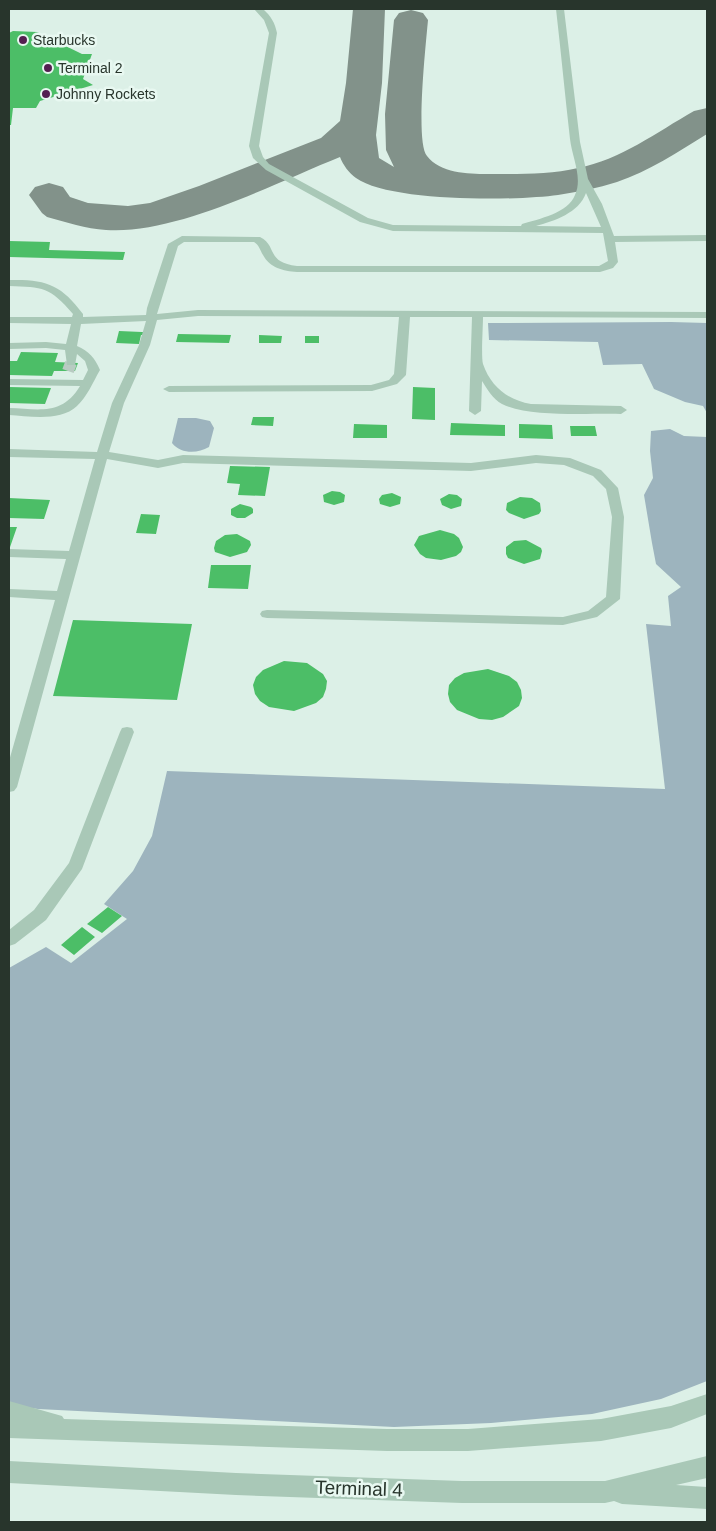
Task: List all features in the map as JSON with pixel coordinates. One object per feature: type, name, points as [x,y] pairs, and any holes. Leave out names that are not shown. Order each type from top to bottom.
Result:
[{"type":"street","points":[[258,9],[267,15],[274,33],[254,146],[256,156],[262,163],[364,220],[407,230],[511,230],[707,238]]},
{"type":"street","points":[[9,787],[74,555],[109,456],[118,403],[144,345],[153,318],[152,308],[172,244],[182,239],[260,240],[267,257],[274,264],[297,269],[600,269],[609,266],[612,262],[608,235],[597,204],[583,179],[575,142],[560,9]]},
{"type":"street","points":[[511,230],[539,222],[573,205],[580,197],[583,179]]},
{"type":"street","points":[[9,283],[42,283],[52,288],[78,314],[68,372]]},
{"type":"street","points":[[9,320],[78,322],[153,318],[198,313],[707,315]]},
{"type":"street","points":[[169,390],[372,388],[393,382],[400,375],[405,314]]},
{"type":"street","points":[[474,411],[477,363],[477,314]]},
{"type":"street","points":[[9,346],[71,347],[85,353],[92,361],[94,370],[73,404],[61,411],[43,413],[9,412]]},
{"type":"street","points":[[477,363],[496,392],[508,402],[524,407],[620,410]]},
{"type":"street","points":[[9,382],[68,372],[86,383]]},
{"type":"street","points":[[9,453],[109,456],[158,464],[183,459],[471,468],[536,459],[559,460],[597,473],[612,488],[618,517],[613,599],[592,614],[563,621],[268,614]]},
{"type":"street","points":[[9,553],[74,555]]},
{"type":"street","points":[[9,593],[62,596]]},
{"type":"street","points":[[9,939],[40,915],[76,865],[127,732]]},
{"type":"street","points":[[9,1428],[377,1440],[468,1440],[601,1430],[671,1417],[707,1404]]},
{"type":"street","points":[[9,1411],[80,1430]]},
{"type":"street","name":"Terminal 4","points":[[9,1472],[236,1484],[462,1492],[605,1492],[707,1467]]},
{"type":"street","points":[[605,1492],[707,1498]]},
{"type":"shaded area","points":[[488,323],[707,323],[707,413],[703,406],[685,402],[654,389],[642,364],[603,365],[598,342],[489,340]]},
{"type":"shaded area","points":[[178,418],[196,418],[210,421],[214,428],[209,447],[189,452],[176,447],[172,443]]},
{"type":"shaded area","points":[[670,429],[684,436],[707,437],[707,1381],[661,1399],[592,1414],[491,1423],[394,1427],[38,1409],[9,1405],[9,968],[46,947],[71,963],[127,919],[104,904],[133,871],[152,836],[167,771],[665,789],[646,624],[671,626],[668,596],[681,587],[656,564],[644,495],[653,478],[650,451],[651,431]]},
{"type":"building","name":"Terminal 2","points":[[13,31],[37,32],[82,54],[92,54],[83,79],[93,85],[40,101],[36,108],[13,108],[11,125],[9,125],[9,33]]},
{"type":"building","points":[[9,241],[50,242],[49,250],[125,252],[123,260],[9,257]]},
{"type":"building","points":[[119,331],[147,332],[147,335],[141,335],[139,344],[116,343]]},
{"type":"building","points":[[178,334],[231,335],[229,343],[176,342]]},
{"type":"building","points":[[259,335],[282,336],[281,343],[259,343]]},
{"type":"building","points":[[305,336],[319,336],[319,343],[305,343]]},
{"type":"building","points":[[21,352],[58,353],[55,362],[78,363],[75,371],[54,371],[52,376],[9,375],[9,361],[17,361]]},
{"type":"building","points":[[9,387],[51,388],[45,404],[9,403]]},
{"type":"building","points":[[413,387],[435,388],[435,420],[412,419]]},
{"type":"building","points":[[253,417],[274,417],[273,426],[251,425]]},
{"type":"building","points":[[451,423],[505,425],[505,436],[450,435]]},
{"type":"building","points":[[354,424],[387,425],[387,438],[353,438]]},
{"type":"building","points":[[519,424],[552,425],[553,439],[519,438]]},
{"type":"building","points":[[570,426],[595,426],[597,436],[571,436]]},
{"type":"building","points":[[230,466],[270,467],[265,496],[238,495],[240,484],[227,483]]},
{"type":"building","points":[[332,491],[345,495],[344,502],[334,505],[324,502],[323,495]]},
{"type":"building","points":[[392,493],[401,497],[400,504],[390,507],[380,504],[379,499],[382,495]]},
{"type":"building","points":[[449,494],[457,495],[462,499],[461,506],[451,509],[442,505],[440,499]]},
{"type":"building","points":[[520,497],[532,498],[540,503],[541,511],[539,514],[524,519],[509,513],[506,510],[507,503]]},
{"type":"building","points":[[9,498],[50,500],[44,519],[9,518]]},
{"type":"building","points":[[240,504],[251,507],[253,513],[245,518],[237,518],[231,515],[231,509]]},
{"type":"building","points":[[141,514],[160,515],[156,534],[136,533]]},
{"type":"building","points":[[9,527],[17,527],[9,550]]},
{"type":"building","points":[[440,530],[454,534],[459,538],[463,547],[461,552],[456,556],[441,560],[426,558],[420,554],[414,545],[419,536]]},
{"type":"building","points":[[237,534],[250,541],[251,545],[247,552],[230,557],[215,552],[216,541],[225,535]]},
{"type":"building","points":[[526,540],[541,548],[540,559],[524,564],[508,558],[506,547],[514,541]]},
{"type":"building","points":[[211,565],[251,565],[248,589],[208,588]]},
{"type":"building","points":[[73,620],[192,624],[177,700],[53,696]]},
{"type":"building","points":[[284,661],[307,663],[323,674],[327,681],[323,697],[316,703],[294,711],[269,707],[260,701],[255,694],[253,685],[256,677],[263,670]]},
{"type":"building","points":[[488,669],[509,676],[517,682],[522,698],[519,706],[503,717],[492,720],[479,719],[457,710],[450,702],[448,694],[449,685],[455,678],[464,673]]},
{"type":"building","points":[[108,907],[122,916],[102,933],[87,924]]},
{"type":"building","points":[[82,927],[95,937],[74,955],[61,945]]},
{"type":"taxiway","points":[[359,122],[365,72],[369,9]]},
{"type":"taxiway","points":[[411,20],[406,70],[405,150],[408,159],[418,169],[438,178],[459,184]]},
{"type":"taxiway","points":[[359,122],[357,144],[360,159],[374,173],[407,183],[506,186],[556,184],[602,174],[656,149],[707,119]]},
{"type":"taxiway","points":[[49,195],[56,205],[61,208],[84,215],[106,218],[150,215],[192,203],[334,146],[348,135],[359,122]]},
{"type":"tunnel","points":[[68,371],[71,363]]},
{"type":"place","name":"Starbucks","points":[[23,40]]},
{"type":"place","name":"Terminal 2","points":[[48,68]]},
{"type":"place","name":"Johnny Rockets","points":[[46,94]]}]
